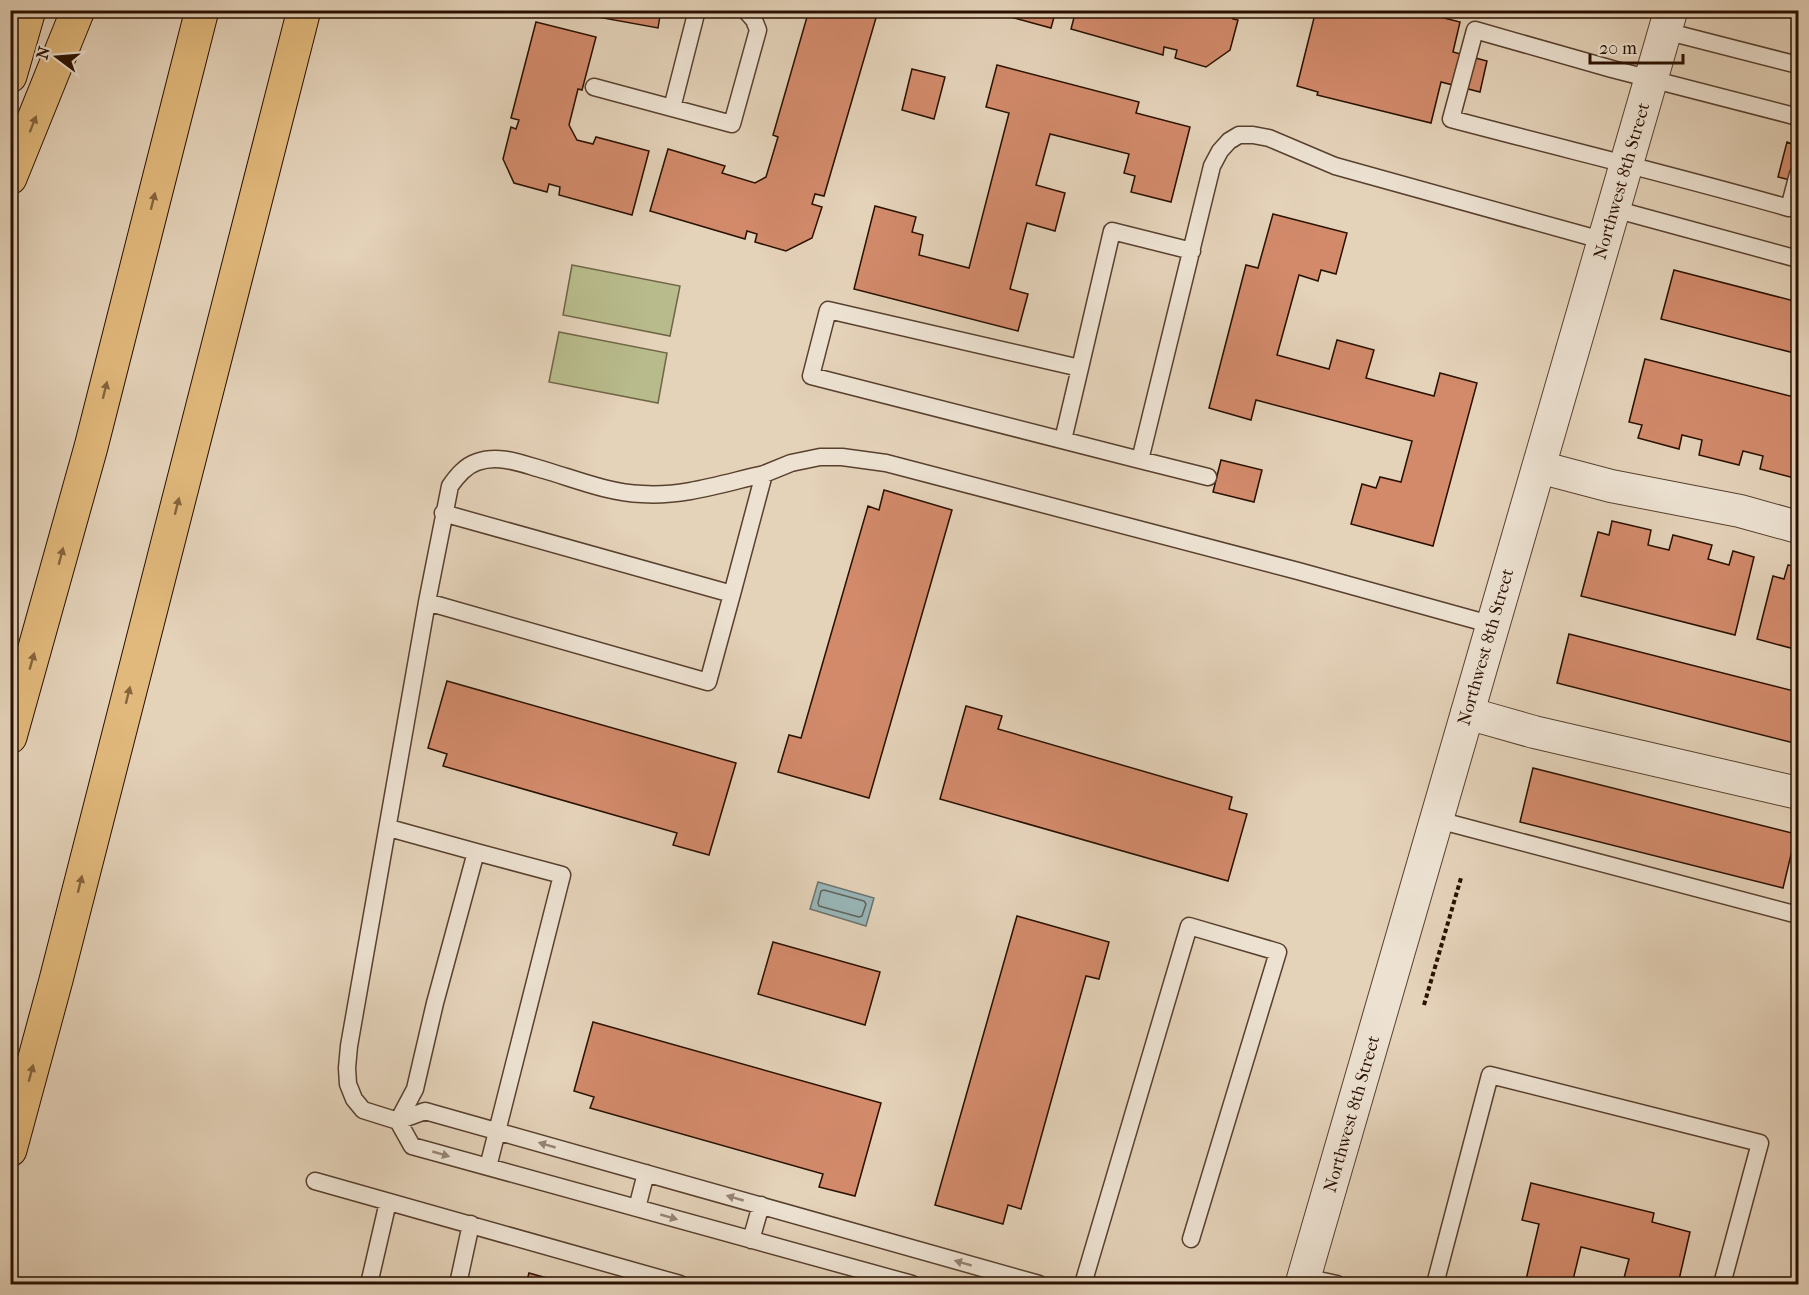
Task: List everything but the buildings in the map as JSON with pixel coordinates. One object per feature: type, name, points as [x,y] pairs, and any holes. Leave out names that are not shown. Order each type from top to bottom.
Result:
[{"type":"highway","points":[[10,76],[29,10]]},
{"type":"highway","points":[[10,178],[78,10]]},
{"type":"highway","points":[[10,737],[91,447],[202,10]]},
{"type":"highway","points":[[10,1150],[59,968],[304,10]]},
{"type":"street","name":"Northwest 8th Street","points":[[1303,1281],[1668,21]]},
{"type":"street","points":[[1539,467],[1611,486],[1740,511],[1798,527]]},
{"type":"street","points":[[1467,713],[1534,732],[1798,793]]},
{"type":"lane","points":[[672,108],[697,10]]},
{"type":"lane","points":[[594,87],[732,124],[758,30],[754,20],[745,10]]},
{"type":"lane","points":[[1668,21],[1798,65]]},
{"type":"lane","points":[[1798,117],[1475,30],[1451,119],[1663,172],[1789,208],[1798,174]]},
{"type":"lane","points":[[1140,460],[1212,166],[1225,146],[1239,135],[1269,138],[1335,166],[1605,241]]},
{"type":"lane","points":[[1614,209],[1798,259]]},
{"type":"lane","points":[[1063,440],[1112,231],[1192,251]]},
{"type":"lane","points":[[1080,368],[828,310],[811,376],[1209,477]]},
{"type":"lane","points":[[1039,1284],[425,1111],[398,1121],[363,1110],[354,1100],[348,1084],[349,1046],[443,513],[450,486],[460,472],[474,462],[502,458],[615,490],[641,494],[669,494],[764,474],[791,463],[820,457],[842,457],[886,463],[1253,559],[1493,625]]},
{"type":"lane","points":[[427,602],[708,682],[764,474]]},
{"type":"lane","points":[[443,513],[732,594]]},
{"type":"lane","points":[[1438,820],[1798,915]]},
{"type":"lane","points":[[389,828],[562,875],[488,1167]]},
{"type":"lane","points":[[398,1121],[415,1089],[435,1003],[476,852]]},
{"type":"lane","points":[[1083,1284],[1189,926],[1278,952],[1191,1239]]},
{"type":"lane","points":[[1435,1284],[1490,1075],[1760,1143],[1722,1284]]},
{"type":"lane","points":[[398,1121],[412,1146],[912,1284]]},
{"type":"lane","points":[[637,1208],[646,1173]]},
{"type":"lane","points":[[315,1181],[681,1284]]},
{"type":"lane","points":[[369,1284],[388,1202]]},
{"type":"lane","points":[[751,1240],[760,1205]]},
{"type":"lane","points":[[458,1284],[471,1224]]},
{"type":"lane","points":[[1303,1281],[1337,1284]]},
{"type":"path","points":[[1424,1005],[1461,878]]},
{"type":"green space","points":[[572,265],[680,286],[670,336],[563,315]]},
{"type":"green space","points":[[559,332],[667,353],[658,403],[549,382]]},
{"type":"water","points":[[818,882],[874,898],[866,926],[810,909]]}]
